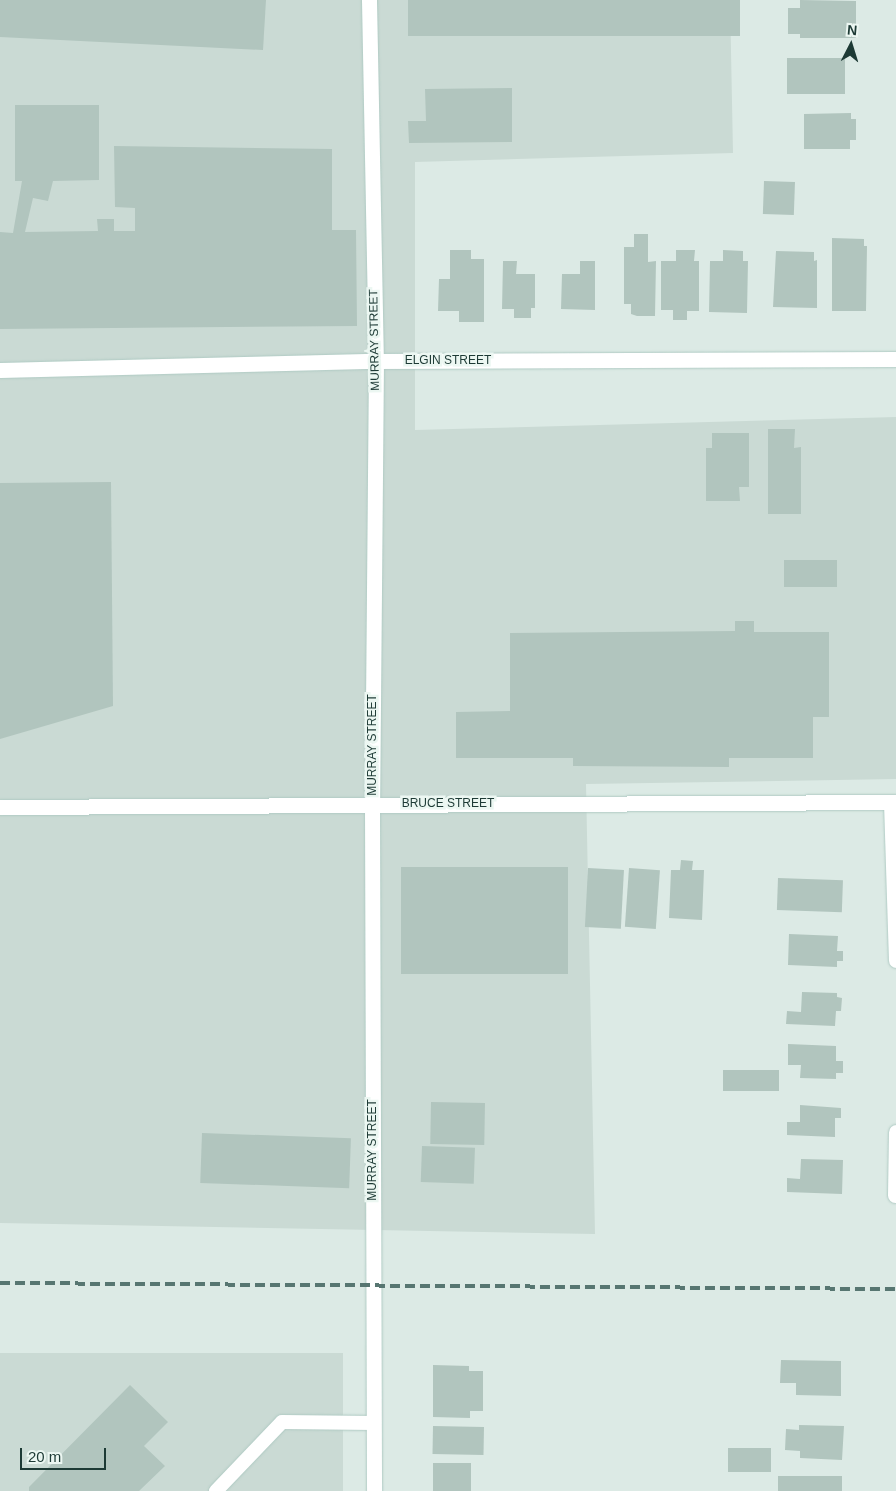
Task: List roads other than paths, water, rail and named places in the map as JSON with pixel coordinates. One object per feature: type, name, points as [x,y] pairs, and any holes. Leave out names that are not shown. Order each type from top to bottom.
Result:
[{"type":"street","name":"MURRAY STREET","points":[[369,0],[376,361],[372,804],[374,1491]]},
{"type":"street","name":"ELGIN STREET","points":[[0,370],[376,361],[896,359]]},
{"type":"street","name":"BRUCE STREET","points":[[0,807],[893,802]]},
{"type":"street","points":[[893,802],[896,960]]},
{"type":"street","points":[[895,1195],[896,1132]]},
{"type":"lane","points":[[216,1491],[282,1422],[374,1423]]},
{"type":"railway","points":[[0,1283],[896,1289]]}]
